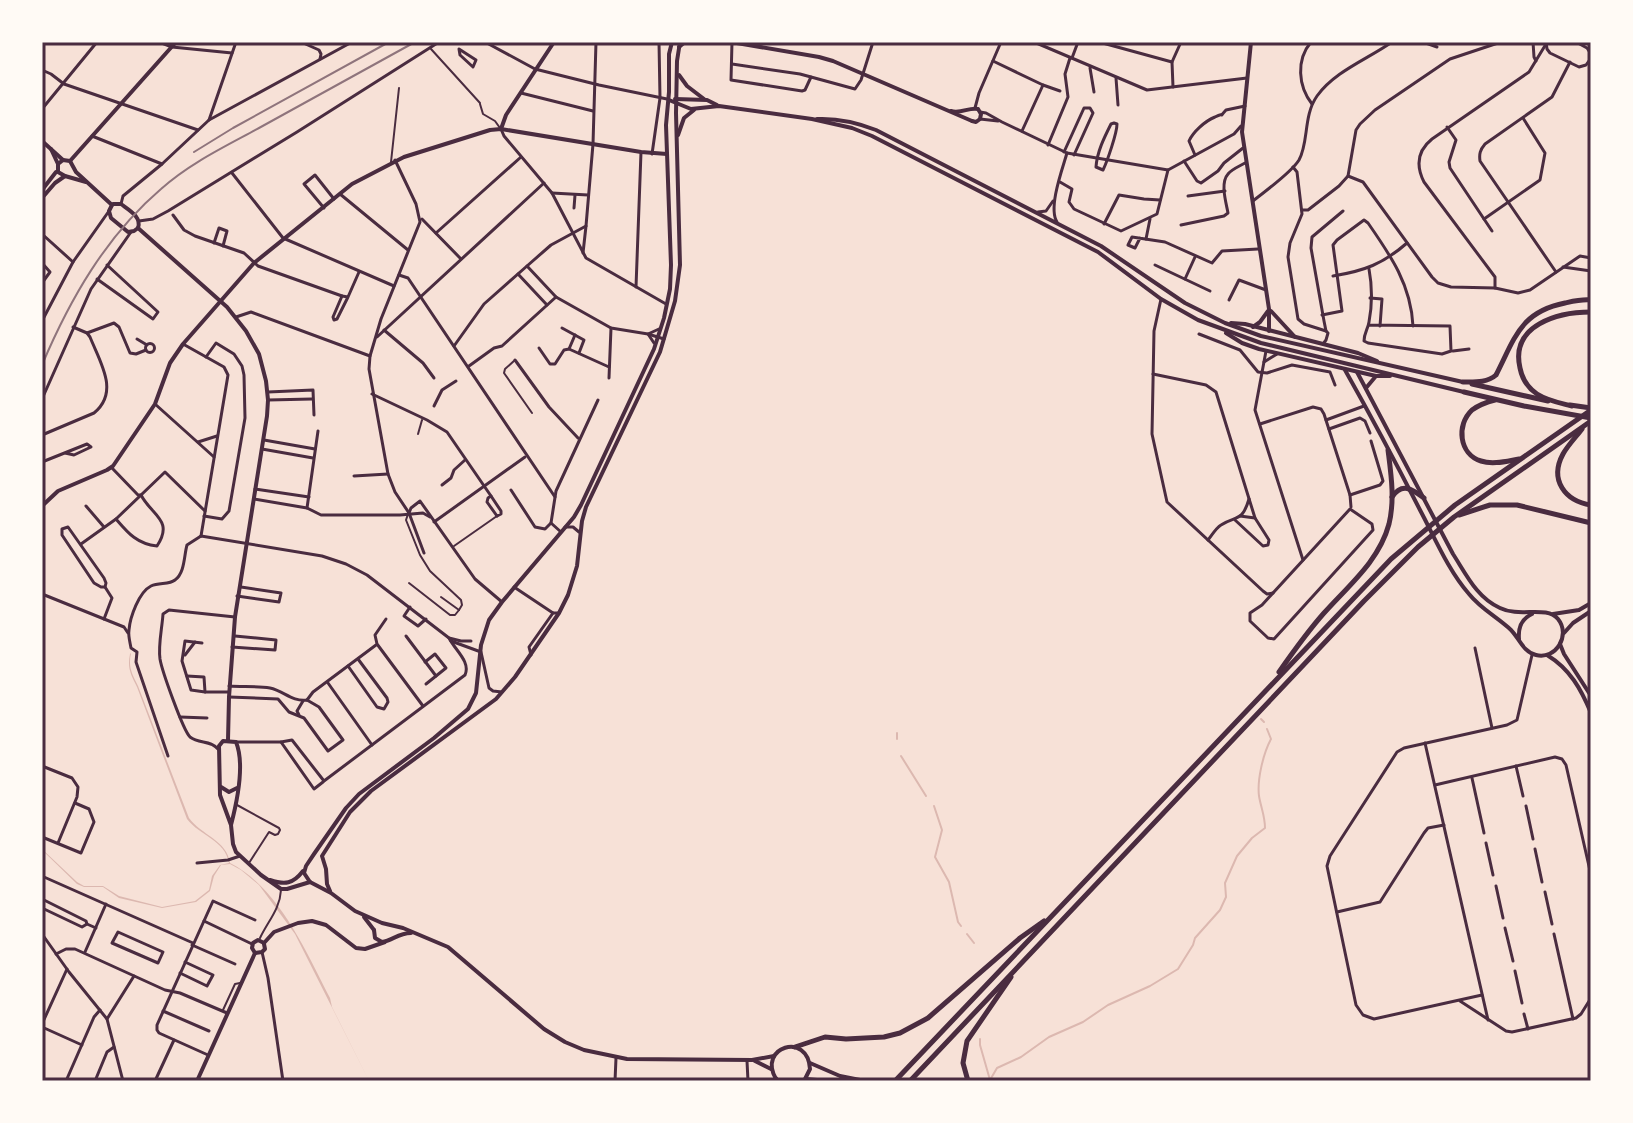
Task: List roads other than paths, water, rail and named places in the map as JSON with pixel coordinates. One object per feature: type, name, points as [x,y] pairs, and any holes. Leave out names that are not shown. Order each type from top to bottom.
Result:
[{"type":"highway","points":[[1463,382],[1485,381],[1496,375],[1523,323],[1534,314],[1547,307],[1591,300]]},
{"type":"highway","points":[[1572,406],[1546,398],[1531,389],[1519,366],[1519,349],[1527,333],[1538,323],[1560,315],[1591,312]]},
{"type":"highway","points":[[1463,382],[1591,409]]},
{"type":"highway","points":[[1464,392],[1589,421]]},
{"type":"highway","points":[[1496,399],[1469,413],[1462,425],[1464,446],[1479,461],[1520,459]]},
{"type":"highway","points":[[895,1081],[1391,559],[1455,505],[1591,409]]},
{"type":"highway","points":[[1589,421],[1566,450],[1558,469],[1562,489],[1567,495],[1581,504],[1591,505]]},
{"type":"highway","points":[[910,1081],[1418,547],[1454,517],[1589,421]]},
{"type":"highway","points":[[1269,686],[1317,622],[1371,561],[1383,540],[1392,497],[1388,450]]},
{"type":"highway","points":[[1392,497],[1399,489],[1409,488],[1424,498]]},
{"type":"highway","points":[[1454,517],[1490,505],[1517,505],[1591,523]]},
{"type":"highway","points":[[795,1047],[825,1037],[872,1039],[914,1027],[1053,914]]},
{"type":"highway","points":[[968,1081],[963,1063],[967,1041],[1021,963]]},
{"type":"main road","points":[[501,129],[506,115],[554,42]]},
{"type":"main road","points":[[267,880],[293,882],[359,794],[464,714],[476,693],[483,636],[489,620],[581,505],[662,338],[671,265],[666,125],[672,42]]},
{"type":"main road","points":[[731,42],[778,46],[819,57],[976,122],[980,119],[975,110]]},
{"type":"main road","points":[[1251,42],[1242,137],[1269,309],[1268,338],[1263,350]]},
{"type":"main road","points":[[70,161],[174,44]]},
{"type":"main road","points":[[331,893],[322,859],[350,812],[371,791],[502,692],[531,655],[568,595],[577,566],[586,507],[662,338],[676,294],[680,265],[676,101],[681,44]]},
{"type":"main road","points":[[678,71],[687,86],[719,106]]},
{"type":"main road","points":[[669,100],[707,100]]},
{"type":"main road","points":[[676,101],[687,108],[719,106],[812,119],[872,136],[1098,252],[1161,299],[1198,320],[1267,344],[1464,392]]},
{"type":"main road","points":[[677,137],[684,118],[695,109]]},
{"type":"main road","points":[[945,109],[960,113],[975,110]]},
{"type":"main road","points":[[972,121],[968,118],[975,110]]},
{"type":"main road","points":[[812,119],[836,118],[876,130],[1058,223],[1119,258],[1185,303],[1225,323],[1268,338],[1463,382]]},
{"type":"main road","points":[[857,131],[860,123]]},
{"type":"main road","points":[[43,503],[58,491],[112,468],[155,404],[170,363],[183,344],[254,263],[352,184],[393,162],[490,130],[501,129],[652,154],[667,154],[676,150]]},
{"type":"main road","points":[[42,141],[63,160],[70,161]]},
{"type":"main road","points":[[51,149],[60,174],[88,183]]},
{"type":"main road","points":[[42,190],[63,160]]},
{"type":"main road","points":[[70,161],[112,205]]},
{"type":"main road","points":[[42,198],[55,183],[72,172],[73,167]]},
{"type":"main road","points":[[138,228],[129,231],[111,218],[109,211],[112,205],[123,205],[138,219],[138,228],[236,317],[259,354],[268,392],[262,449],[237,596],[228,740]]},
{"type":"main road","points":[[1036,221],[1046,217]]},
{"type":"main road","points":[[1253,327],[1269,309]]},
{"type":"main road","points":[[1269,309],[1297,338]]},
{"type":"main road","points":[[1225,323],[1245,324],[1358,353],[1385,364]]},
{"type":"main road","points":[[1221,329],[1242,343],[1277,354],[1376,376],[1398,375]]},
{"type":"main road","points":[[1346,350],[1451,550],[1474,587],[1492,604],[1513,613],[1567,613],[1591,603]]},
{"type":"main road","points":[[1342,369],[1349,356]]},
{"type":"main road","points":[[1342,369],[1444,555],[1471,597],[1507,626],[1526,650],[1532,654],[1547,655],[1559,662],[1583,693],[1591,713]]},
{"type":"main road","points":[[1366,388],[1376,376]]},
{"type":"main road","points":[[1365,406],[1373,402]]},
{"type":"main road","points":[[1547,655],[1560,644],[1573,623],[1591,611]]},
{"type":"main road","points":[[1520,640],[1523,621],[1534,612]]},
{"type":"main road","points":[[1551,614],[1560,623],[1563,635]]},
{"type":"main road","points":[[1560,644],[1591,696]]},
{"type":"main road","points":[[231,825],[239,784],[238,747],[236,742],[228,740],[221,742],[218,749],[219,786],[237,857],[281,889],[319,882],[326,876]]},
{"type":"main road","points":[[219,786],[229,792],[239,784]]},
{"type":"main road","points":[[310,862],[316,861],[325,866]]},
{"type":"main road","points":[[305,869],[305,876],[311,882],[362,915],[439,942],[455,952],[544,1029],[584,1050],[616,1058],[750,1060],[774,1056],[786,1047],[795,1047],[808,1056],[810,1069],[805,1080],[828,1081]]},
{"type":"main road","points":[[362,915],[379,941],[388,940]]},
{"type":"main road","points":[[255,953],[252,944],[298,923],[312,921],[322,923],[356,948],[369,947],[398,934],[413,933]]},
{"type":"main road","points":[[369,947],[376,926],[385,924]]},
{"type":"main road","points":[[385,924],[392,933],[388,940]]},
{"type":"main road","points":[[255,953],[262,952],[265,947],[261,942]]},
{"type":"main road","points":[[197,1081],[225,1012],[255,953]]},
{"type":"main road","points":[[771,1069],[774,1056]]},
{"type":"main road","points":[[750,1060],[771,1069],[777,1080]]},
{"type":"main road","points":[[810,1063],[840,1076],[864,1081]]},
{"type":"street","points":[[42,109],[97,42]]},
{"type":"street","points":[[159,42],[232,53]]},
{"type":"street","points":[[209,120],[236,42]]},
{"type":"street","points":[[301,42],[319,50],[320,59]]},
{"type":"street","points":[[123,205],[123,196],[209,120],[352,42]]},
{"type":"street","points":[[138,219],[153,219],[160,215],[439,42]]},
{"type":"street","points":[[485,42],[535,69],[669,100]]},
{"type":"street","points":[[583,253],[593,144],[596,42]]},
{"type":"street","points":[[652,154],[660,98],[659,42]]},
{"type":"street","points":[[731,42],[731,80],[802,91],[811,77]]},
{"type":"street","points":[[732,64],[811,77],[855,89],[860,83],[873,43],[863,42]]},
{"type":"street","points":[[1001,42],[975,110],[1066,153],[1168,170],[1234,134],[1243,124]]},
{"type":"street","points":[[1034,42],[1147,90],[1247,78]]},
{"type":"street","points":[[1048,145],[1068,97],[1065,74],[1078,42]]},
{"type":"street","points":[[1099,42],[1172,62]]},
{"type":"street","points":[[1173,87],[1172,62],[1181,42]]},
{"type":"street","points":[[1311,42],[1303,54],[1301,74],[1306,96],[1312,104]]},
{"type":"street","points":[[1253,201],[1293,167],[1300,157],[1312,104],[1324,88],[1346,70],[1392,42]]},
{"type":"street","points":[[1423,42],[1437,47]]},
{"type":"street","points":[[1302,210],[1308,210],[1348,176],[1356,130],[1375,110],[1450,59],[1501,42]]},
{"type":"street","points":[[1533,42],[1536,61]]},
{"type":"street","points":[[1546,43],[1550,53],[1579,67],[1589,63],[1591,56],[1587,48],[1576,42]]},
{"type":"street","points":[[1495,288],[1495,277],[1424,182],[1419,157],[1424,147],[1447,127],[1529,72],[1546,43]]},
{"type":"street","points":[[430,48],[480,103],[483,114],[495,121],[552,193],[586,258],[667,305]]},
{"type":"street","points":[[459,49],[476,60],[473,67],[460,55],[459,49]]},
{"type":"street","points":[[993,61],[1060,91]]},
{"type":"street","points":[[1556,272],[1480,161],[1480,152],[1485,144],[1552,97],[1570,62]]},
{"type":"street","points":[[1090,66],[1094,92]]},
{"type":"street","points":[[42,70],[64,84],[198,130]]},
{"type":"street","points":[[1116,78],[1118,105]]},
{"type":"street","points":[[1022,131],[1043,85]]},
{"type":"street","points":[[399,88],[393,162],[420,217],[461,259]]},
{"type":"street","points":[[521,93],[593,111]]},
{"type":"street","points":[[1195,156],[1189,141],[1192,134],[1226,110],[1245,106]]},
{"type":"street","points":[[1058,223],[1053,217],[1055,198],[1066,153],[1084,108],[1090,108],[1093,113],[1074,155]]},
{"type":"street","points":[[1484,219],[1540,180],[1545,153],[1523,118]]},
{"type":"street","points":[[980,119],[1002,122]]},
{"type":"street","points":[[1114,123],[1118,127],[1103,170],[1096,167],[1097,159],[1114,123]]},
{"type":"street","points":[[1447,127],[1456,140],[1448,165],[1492,231]]},
{"type":"street","points":[[1234,134],[1242,137]]},
{"type":"street","points":[[92,136],[162,164]]},
{"type":"street","points":[[1184,161],[1201,183],[1243,148]]},
{"type":"street","points":[[636,287],[641,152]]},
{"type":"street","points":[[436,233],[521,157]]},
{"type":"street","points":[[1181,225],[1228,213],[1226,177],[1245,163]]},
{"type":"street","points":[[1293,167],[1297,172],[1302,210],[1288,251],[1297,314],[1302,323],[1326,331]]},
{"type":"street","points":[[1060,182],[1072,189],[1069,199],[1072,207],[1121,231],[1157,214],[1168,170]]},
{"type":"street","points":[[231,172],[283,238],[394,286]]},
{"type":"street","points":[[324,208],[304,184],[315,175],[334,199]]},
{"type":"street","points":[[1348,176],[1363,182],[1438,283],[1451,287],[1526,292],[1580,256],[1591,258]]},
{"type":"street","points":[[374,340],[544,183]]},
{"type":"street","points":[[1188,196],[1225,191]]},
{"type":"street","points":[[552,193],[589,196]]},
{"type":"street","points":[[340,194],[408,250]]},
{"type":"street","points":[[574,208],[575,195]]},
{"type":"street","points":[[1104,224],[1119,195],[1160,200]]},
{"type":"street","points":[[1036,212],[1046,211],[1055,198]]},
{"type":"street","points":[[1046,217],[1054,209]]},
{"type":"street","points":[[43,319],[73,262],[109,211]]},
{"type":"street","points":[[1323,344],[1328,333],[1322,315],[1312,237],[1343,211]]},
{"type":"street","points":[[173,215],[188,232],[244,253],[258,266],[348,297]]},
{"type":"street","points":[[420,217],[370,356],[372,394],[388,474],[409,513],[424,553]]},
{"type":"street","points":[[1146,239],[1151,218]]},
{"type":"street","points":[[1322,315],[1342,311],[1333,245],[1363,221],[1368,223],[1392,256],[1410,299],[1413,326]]},
{"type":"street","points":[[454,346],[484,304],[551,245],[586,226]]},
{"type":"street","points":[[214,243],[219,228],[227,231],[223,246]]},
{"type":"street","points":[[42,399],[97,279],[129,231]]},
{"type":"street","points":[[42,234],[73,262]]},
{"type":"street","points":[[1140,238],[1165,242],[1212,263],[1222,251],[1261,249]]},
{"type":"street","points":[[1335,276],[1369,269],[1407,243]]},
{"type":"street","points":[[1185,279],[1196,256]]},
{"type":"street","points":[[42,263],[50,272],[42,283]]},
{"type":"street","points":[[97,279],[153,319],[158,312],[107,265]]},
{"type":"street","points":[[1155,265],[1210,291]]},
{"type":"street","points":[[527,266],[556,297],[611,328],[662,338]]},
{"type":"street","points":[[1563,267],[1591,271]]},
{"type":"street","points":[[1369,269],[1369,325],[1363,335],[1364,341],[1436,353],[1469,349]]},
{"type":"street","points":[[342,296],[333,317],[335,321],[359,271]]},
{"type":"street","points":[[518,274],[547,305]]},
{"type":"street","points":[[399,275],[408,278],[555,497]]},
{"type":"street","points":[[1229,300],[1239,280],[1266,290]]},
{"type":"street","points":[[464,375],[494,348],[502,346],[556,297]]},
{"type":"street","points":[[1370,298],[1382,299],[1380,326]]},
{"type":"street","points":[[1161,299],[1155,325],[1152,434],[1167,502],[1265,593],[1273,593]]},
{"type":"street","points":[[236,317],[251,312],[370,356]]},
{"type":"street","points":[[87,333],[113,323],[119,327],[130,353],[136,354],[147,347],[137,339]]},
{"type":"street","points":[[1369,325],[1450,326],[1451,351]]},
{"type":"street","points":[[648,334],[662,326]]},
{"type":"street","points":[[42,435],[73,425],[99,410],[108,392],[107,379],[87,333],[73,327]]},
{"type":"street","points":[[562,328],[584,341],[579,353]]},
{"type":"street","points":[[609,378],[611,328]]},
{"type":"street","points":[[384,330],[423,363],[434,378]]},
{"type":"street","points":[[648,334],[655,347]]},
{"type":"street","points":[[1199,334],[1240,350],[1255,370],[1262,374],[1292,365],[1330,372],[1335,385]]},
{"type":"street","points":[[569,349],[575,335]]},
{"type":"street","points":[[81,544],[116,519],[165,472],[204,514],[222,519],[229,511],[246,410],[244,375],[237,358],[216,343],[206,357]]},
{"type":"street","points":[[183,344],[224,367],[228,375],[201,536]]},
{"type":"street","points":[[539,348],[552,364],[558,362],[564,350],[569,349],[609,367]]},
{"type":"street","points":[[1263,350],[1264,362],[1255,405],[1303,560]]},
{"type":"street","points":[[1264,362],[1277,354]]},
{"type":"street","points":[[532,413],[504,372],[515,360],[549,407],[579,439]]},
{"type":"street","points":[[1153,374],[1206,385],[1214,390],[1222,407],[1255,518],[1269,544],[1266,547],[1235,520]]},
{"type":"street","points":[[434,406],[440,388],[456,381]]},
{"type":"street","points":[[268,392],[313,390],[314,415]]},
{"type":"street","points":[[372,394],[427,417],[447,432],[491,496],[487,502],[497,516],[453,547]]},
{"type":"street","points":[[268,400],[313,399]]},
{"type":"street","points":[[511,490],[535,527],[545,529],[551,523],[555,497],[598,400]]},
{"type":"street","points":[[155,404],[214,457]]},
{"type":"street","points":[[1326,420],[1365,406]]},
{"type":"street","points":[[1260,424],[1313,407],[1319,408],[1324,414],[1351,502],[1350,509],[1262,605],[1251,611],[1250,621],[1268,638],[1274,639],[1373,530],[1372,524],[1350,509]]},
{"type":"street","points":[[418,434],[427,417]]},
{"type":"street","points":[[1329,429],[1362,419],[1370,433]]},
{"type":"street","points":[[307,508],[318,431]]},
{"type":"street","points":[[198,442],[218,435]]},
{"type":"street","points":[[82,439],[82,446]]},
{"type":"street","points":[[263,440],[315,449]]},
{"type":"street","points":[[77,441],[82,446]]},
{"type":"street","points":[[1350,495],[1380,485],[1383,481],[1371,441]]},
{"type":"street","points":[[42,462],[82,446],[89,444],[90,448],[74,455],[65,453]]},
{"type":"street","points":[[262,449],[314,458]]},
{"type":"street","points":[[434,522],[526,456]]},
{"type":"street","points":[[442,485],[466,459]]},
{"type":"street","points":[[112,468],[141,495],[163,525],[162,537],[157,546],[133,538],[116,519]]},
{"type":"street","points":[[354,476],[388,474]]},
{"type":"street","points":[[255,489],[309,497]]},
{"type":"street","points":[[1208,540],[1220,526],[1240,516],[1249,495]]},
{"type":"street","points":[[254,499],[307,508],[321,515],[423,513],[430,517]]},
{"type":"street","points":[[409,583],[450,615],[455,615],[462,605],[461,600],[430,571],[420,555],[406,520],[411,508],[420,501],[475,579],[502,602]]},
{"type":"street","points":[[86,506],[104,527]]},
{"type":"street","points":[[1240,516],[1255,518]]},
{"type":"street","points":[[551,523],[561,532]]},
{"type":"street","points":[[565,527],[573,527],[581,535]]},
{"type":"street","points":[[104,619],[112,598],[105,587],[106,583],[71,529],[62,529],[62,535],[94,583],[105,587]]},
{"type":"street","points":[[128,633],[147,589],[155,584],[174,581],[181,573],[187,545],[201,536],[322,556],[362,572],[450,639],[481,652],[489,688],[502,692]]},
{"type":"street","points":[[237,596],[279,602],[281,593],[239,587]]},
{"type":"street","points":[[514,587],[556,613]]},
{"type":"street","points":[[42,594],[124,627],[131,648],[137,652],[136,662],[168,756]]},
{"type":"street","points":[[441,597],[459,610]]},
{"type":"street","points":[[410,607],[404,616],[418,626],[426,619]]},
{"type":"street","points":[[218,749],[214,744],[198,741],[183,728],[161,663],[165,611],[235,617]]},
{"type":"street","points":[[386,619],[375,635],[377,644],[416,692],[423,706]]},
{"type":"street","points":[[232,647],[275,650],[276,640],[233,636]]},
{"type":"street","points":[[406,636],[436,676]]},
{"type":"street","points":[[460,645],[483,636]]},
{"type":"street","points":[[450,639],[475,640]]},
{"type":"street","points":[[281,742],[314,789],[465,675],[468,667],[450,639]]},
{"type":"street","points":[[202,643],[185,641],[183,657],[191,690],[229,692],[271,688],[289,698],[305,700],[319,707],[343,740],[328,751],[304,718],[289,712],[281,701],[229,692]]},
{"type":"street","points":[[183,657],[195,642]]},
{"type":"street","points":[[299,716],[297,711],[313,692],[377,644]]},
{"type":"street","points":[[458,653],[460,645]]},
{"type":"street","points":[[1475,648],[1492,728]]},
{"type":"street","points":[[425,662],[435,654],[446,668],[426,684]]},
{"type":"street","points":[[1482,995],[1374,1019],[1365,1017],[1356,1005],[1327,871],[1330,856],[1395,754],[1404,748],[1513,723],[1518,718],[1532,654]]},
{"type":"street","points":[[348,666],[378,709],[386,707],[387,698],[358,659]]},
{"type":"street","points":[[187,676],[204,677],[205,692]]},
{"type":"street","points":[[327,681],[372,745]]},
{"type":"street","points":[[274,698],[276,691]]},
{"type":"street","points":[[180,717],[207,718]]},
{"type":"street","points":[[236,742],[289,740],[296,744],[324,781]]},
{"type":"street","points":[[1425,743],[1488,1020]]},
{"type":"street","points":[[1435,785],[1555,757],[1565,762],[1591,875]]},
{"type":"street","points":[[42,766],[76,781],[79,790],[58,844]]},
{"type":"street","points":[[1516,766],[1523,796]]},
{"type":"street","points":[[1471,777],[1484,833]]},
{"type":"street","points":[[42,837],[81,853],[94,819],[89,809],[75,803]]},
{"type":"street","points":[[236,805],[280,830],[275,835],[269,832],[248,864]]},
{"type":"street","points":[[1526,806],[1533,839]]},
{"type":"street","points":[[1336,912],[1380,902],[1426,830],[1444,825]]},
{"type":"street","points":[[1486,843],[1493,875]]},
{"type":"street","points":[[1535,849],[1542,882]]},
{"type":"street","points":[[197,863],[237,857]]},
{"type":"street","points":[[44,877],[235,964]]},
{"type":"street","points":[[1496,886],[1503,918]]},
{"type":"street","points":[[261,942],[267,924],[280,904],[281,889]]},
{"type":"street","points":[[1545,892],[1552,924]]},
{"type":"street","points":[[42,899],[96,928]]},
{"type":"street","points":[[208,1055],[159,1033],[157,1030],[163,1011],[213,901],[255,920]]},
{"type":"street","points":[[84,953],[106,904]]},
{"type":"street","points":[[42,908],[82,927],[87,924]]},
{"type":"street","points":[[204,921],[252,944]]},
{"type":"street","points":[[1505,928],[1513,961]]},
{"type":"street","points":[[118,932],[163,952],[158,963],[112,943],[118,932]]},
{"type":"street","points":[[42,934],[107,1019],[123,1081]]},
{"type":"street","points":[[1554,934],[1573,1019]]},
{"type":"street","points":[[56,954],[71,949],[84,953],[165,990],[225,1012]]},
{"type":"street","points":[[262,952],[283,1081]]},
{"type":"street","points":[[180,973],[207,986],[213,975],[185,962]]},
{"type":"street","points":[[67,969],[42,1026],[82,1045]]},
{"type":"street","points":[[1515,971],[1522,1003]]},
{"type":"street","points":[[107,1019],[134,976]]},
{"type":"street","points":[[1459,1001],[1507,1032],[1573,1019],[1580,1016],[1591,998]]},
{"type":"street","points":[[66,1081],[100,1010]]},
{"type":"street","points":[[163,1011],[209,1031]]},
{"type":"street","points":[[1524,1014],[1528,1029]]},
{"type":"street","points":[[155,1081],[174,1040]]},
{"type":"street","points":[[95,1081],[107,1052],[114,1047]]},
{"type":"street","points":[[615,1081],[616,1058]]},
{"type":"street","points":[[748,1081],[750,1060]]},
{"type":"waterway","points":[[1261,719],[1264,722]]},
{"type":"waterway","points":[[990,1080],[997,1068],[1021,1057],[1049,1037],[1083,1022],[1108,1005],[1178,969],[1195,938],[1220,910],[1226,897],[1225,883],[1237,856],[1265,828],[1259,790],[1261,767],[1271,739],[1267,729]]},
{"type":"waterway","points":[[897,733],[897,739]]},
{"type":"waterway","points":[[901,756],[926,796]]},
{"type":"waterway","points":[[934,806],[942,830],[935,857],[949,882],[961,926]]},
{"type":"waterway","points":[[967,934],[974,943]]},
{"type":"waterway","points":[[980,1039],[990,1080]]},
{"type":"railway","points":[[194,152],[389,42]]},
{"type":"railway","points":[[42,365],[91,270],[123,227],[161,189],[208,156],[415,42]]}]
